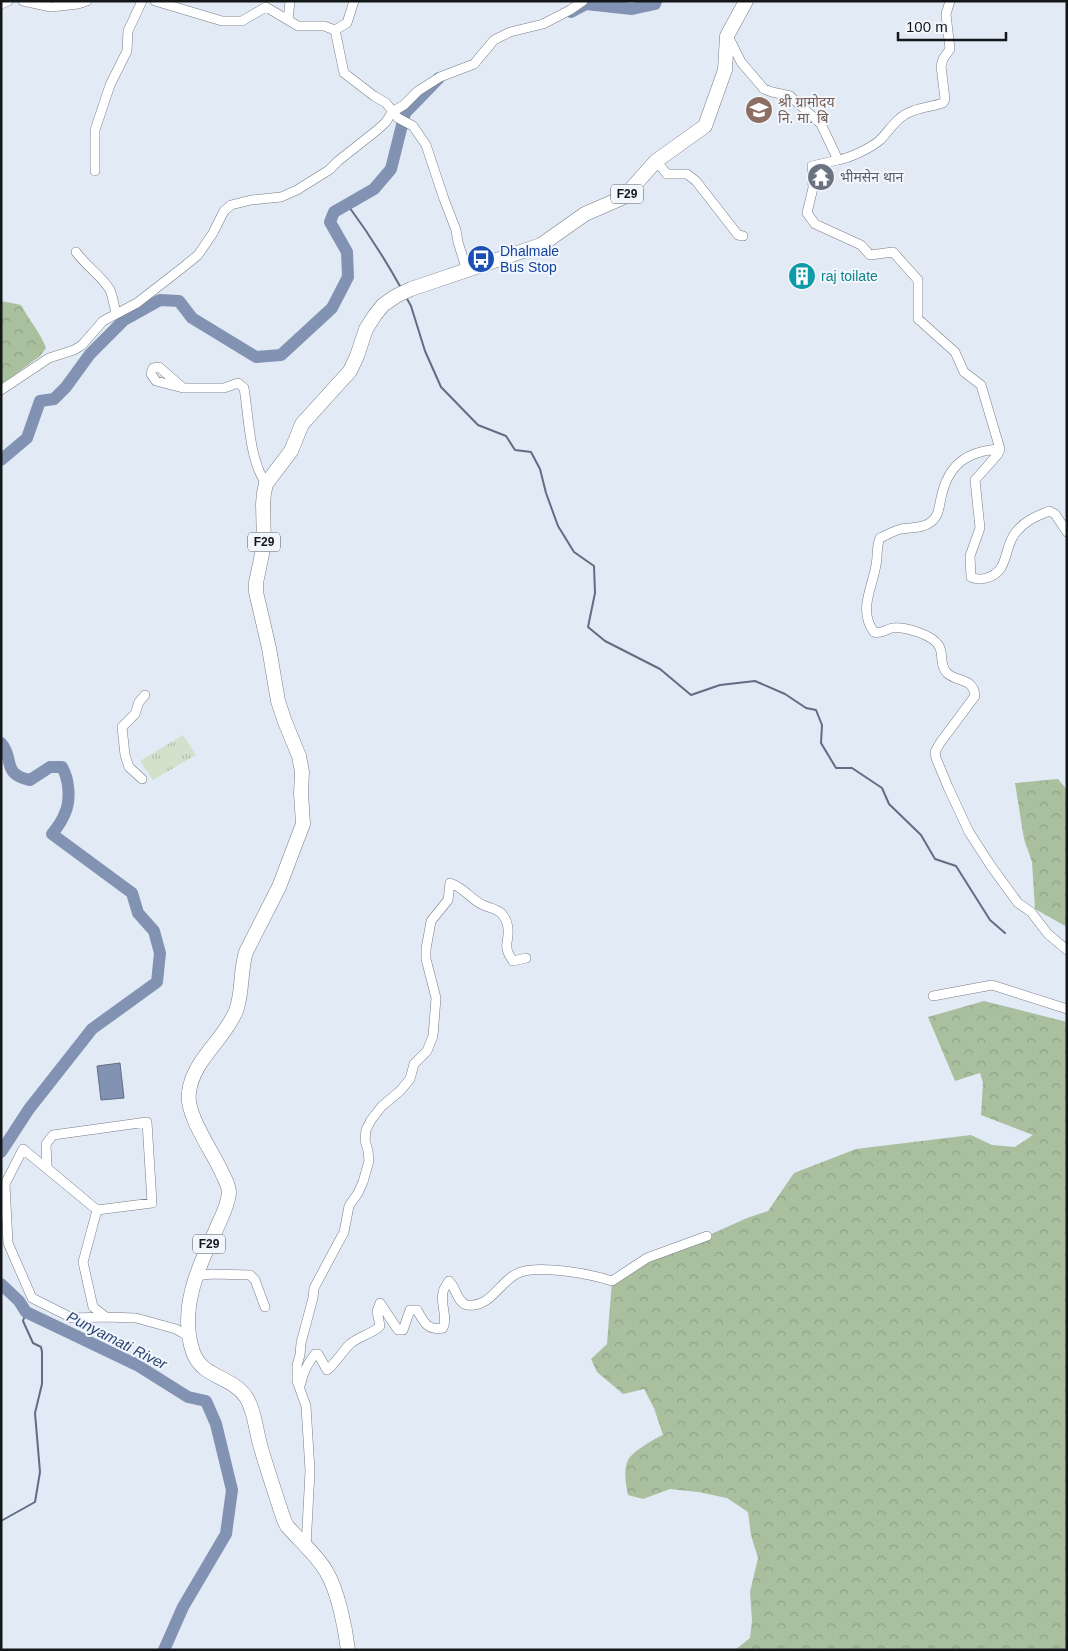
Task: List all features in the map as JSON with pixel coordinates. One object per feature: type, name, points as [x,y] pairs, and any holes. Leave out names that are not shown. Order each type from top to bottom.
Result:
[{"type":"main road","name":"F29","points":[[348,1650],[341,1613],[330,1578],[325,1569],[287,1526],[284,1520],[261,1448],[251,1407],[240,1390],[202,1367],[193,1353],[189,1337],[188,1316],[195,1276],[228,1199],[228,1186],[219,1164],[194,1120],[189,1103],[190,1085],[201,1062],[229,1026],[236,1010],[246,952],[279,887],[303,824],[302,772],[299,756],[278,701],[269,648],[256,592],[256,582],[264,544],[262,504],[266,484],[291,451],[302,424],[350,370],[366,329],[383,305],[396,296],[411,290],[541,245],[586,214],[624,197],[656,161],[705,126],[725,70],[727,36],[746,1]]},
{"type":"street","points":[[1,4],[8,1]]},
{"type":"street","points":[[23,1],[51,7],[87,1]]},
{"type":"street","points":[[95,171],[95,130],[110,85],[127,51],[128,32],[142,1]]},
{"type":"street","points":[[155,1],[222,21],[242,20],[266,7],[298,26],[324,26],[335,30]]},
{"type":"street","points":[[288,20],[290,1]]},
{"type":"street","points":[[335,30],[347,23],[354,1]]},
{"type":"street","points":[[1,390],[38,364],[82,345],[103,321],[137,303],[198,255],[213,234],[224,211],[231,205],[251,200],[281,197],[297,190],[329,170],[395,115],[418,92],[440,77],[474,64],[494,40],[510,32],[543,24],[583,1]]},
{"type":"street","points":[[950,1],[946,14],[950,49],[941,66],[945,99],[943,103],[919,108],[908,113],[898,119],[876,143],[846,158],[812,166],[813,188],[807,213],[815,224],[861,245],[870,255],[893,252],[918,280],[918,319],[955,352],[964,372],[981,385],[1000,449],[998,454],[975,480],[980,528],[970,556],[971,577],[978,580],[994,576],[1001,568],[1014,533],[1027,520],[1049,511],[1055,514],[1067,532]]},
{"type":"street","points":[[335,30],[344,73],[386,103],[395,115],[413,126],[426,145],[456,230],[467,271]]},
{"type":"street","points":[[727,36],[741,62],[764,89],[790,96],[821,124],[838,160]]},
{"type":"street","points":[[656,161],[667,174],[687,174],[696,181],[738,235],[742,236]]},
{"type":"street","points":[[76,252],[83,262],[96,272],[110,291],[116,313]]},
{"type":"street","points":[[183,388],[224,388],[238,383],[244,388],[254,456],[266,484]]},
{"type":"street","points":[[1000,449],[986,450],[968,456],[948,475],[938,513],[931,522],[918,528],[903,529],[880,538],[877,545],[877,564],[865,610],[869,625],[874,632],[881,634],[892,628],[900,628],[928,635],[936,640],[940,648],[945,671],[968,682],[974,688],[975,696],[940,743],[935,752],[936,758],[969,832],[991,866],[1018,903],[1031,912],[1048,934],[1067,950]]},
{"type":"street","points":[[142,779],[129,767],[125,755],[122,727],[135,714],[139,702],[145,695]]},
{"type":"street","points":[[306,1547],[310,1471],[306,1406],[297,1381],[297,1365],[301,1343],[314,1298],[314,1288],[344,1232],[349,1206],[363,1182],[368,1161],[365,1140],[366,1130],[382,1106],[400,1091],[410,1079],[414,1064],[427,1051],[433,1036],[436,998],[426,959],[426,949],[431,921],[448,900],[450,883],[461,888],[482,904],[494,908],[502,914],[507,922],[506,949],[508,955],[513,961],[526,958]]},
{"type":"street","points":[[933,996],[992,985],[1067,1009]]},
{"type":"street","points":[[97,1210],[47,1168],[46,1144],[53,1135],[147,1122],[152,1203],[97,1210],[23,1149],[5,1184],[8,1243],[32,1298],[72,1318],[136,1318],[176,1329],[189,1337]]},
{"type":"street","points":[[97,1210],[83,1262],[93,1307],[106,1317]]},
{"type":"street","points":[[300,1389],[307,1364],[315,1354],[318,1354],[327,1370],[348,1346],[361,1336],[375,1331],[380,1326],[377,1311],[380,1303],[398,1330],[403,1330],[410,1310],[414,1309],[417,1310],[425,1324],[435,1330],[443,1328],[446,1323],[442,1300],[443,1290],[449,1281],[453,1284],[459,1298],[467,1305],[480,1304],[489,1299],[512,1275],[523,1271],[556,1270],[598,1276],[612,1281],[647,1258],[707,1236]]},
{"type":"street","points":[[195,1276],[212,1274],[250,1275],[255,1280],[265,1307]]},
{"type":"green space","points":[[1,301],[21,305],[46,348],[40,356],[1,385]]},
{"type":"green space","points":[[183,735],[196,755],[153,780],[140,761]]},
{"type":"green space","points":[[1058,779],[1067,790],[1067,927],[1035,909],[1032,862],[1024,839],[1015,783]]},
{"type":"green space","points":[[984,1001],[1067,1022],[1067,1650],[735,1650],[750,1638],[752,1621],[750,1592],[758,1558],[751,1535],[748,1512],[727,1498],[698,1492],[670,1489],[643,1499],[628,1495],[625,1473],[628,1460],[639,1449],[663,1435],[654,1408],[644,1389],[623,1394],[597,1372],[591,1359],[607,1344],[612,1281],[647,1258],[768,1211],[794,1173],[856,1149],[971,1135],[992,1145],[1015,1147],[1033,1135],[981,1115],[983,1083],[980,1073],[955,1081],[928,1017]]},
{"type":"water","points":[[120,1063],[124,1098],[101,1100],[97,1066]]},
{"type":"waterway","points":[[571,12],[586,4],[632,9],[655,4],[656,1]]},
{"type":"waterway","points":[[1,460],[27,438],[40,401],[54,399],[66,387],[90,354],[124,320],[160,300],[179,301],[192,318],[256,357],[281,355],[332,308],[348,277],[347,252],[330,222],[334,212],[374,189],[391,169],[405,113],[439,78]]},
{"type":"waterway","points":[[347,204],[376,245],[401,288]]},
{"type":"waterway","points":[[406,297],[411,306],[425,351],[441,387],[478,425],[506,436],[515,450],[531,452],[540,469],[546,493],[558,526],[574,552],[594,566],[595,593],[588,627],[605,641],[660,669],[691,695],[720,685],[755,681],[785,694],[806,708],[816,710],[822,725],[821,743],[836,768],[852,768],[882,788],[889,804],[921,835],[935,859],[956,866],[990,920],[1005,933]]},
{"type":"waterway","points":[[1,743],[12,770],[21,777],[30,780],[50,767],[62,767],[68,783],[69,796],[67,808],[58,827],[52,834],[132,893],[138,913],[154,931],[160,953],[157,982],[92,1029],[29,1109],[1,1152]]},
{"type":"waterway","name":"Punyamati River","points":[[1,1284],[19,1301],[26,1312],[137,1365],[188,1397],[206,1401],[216,1424],[232,1490],[226,1534],[183,1607],[164,1650]]},
{"type":"waterway","points":[[1,1521],[35,1502],[40,1472],[35,1413],[42,1384],[42,1352],[41,1347],[33,1343],[23,1321],[26,1312]]},
{"type":"place","name":"श्री ग्रामोदय नि. मा. बि","points":[[759,110]]},
{"type":"place","name":"भीमसेन थान","points":[[821,177]]},
{"type":"place","name":"Dhalmale Bus Stop","points":[[481,259]]},
{"type":"place","name":"raj toilate","points":[[802,276]]}]
